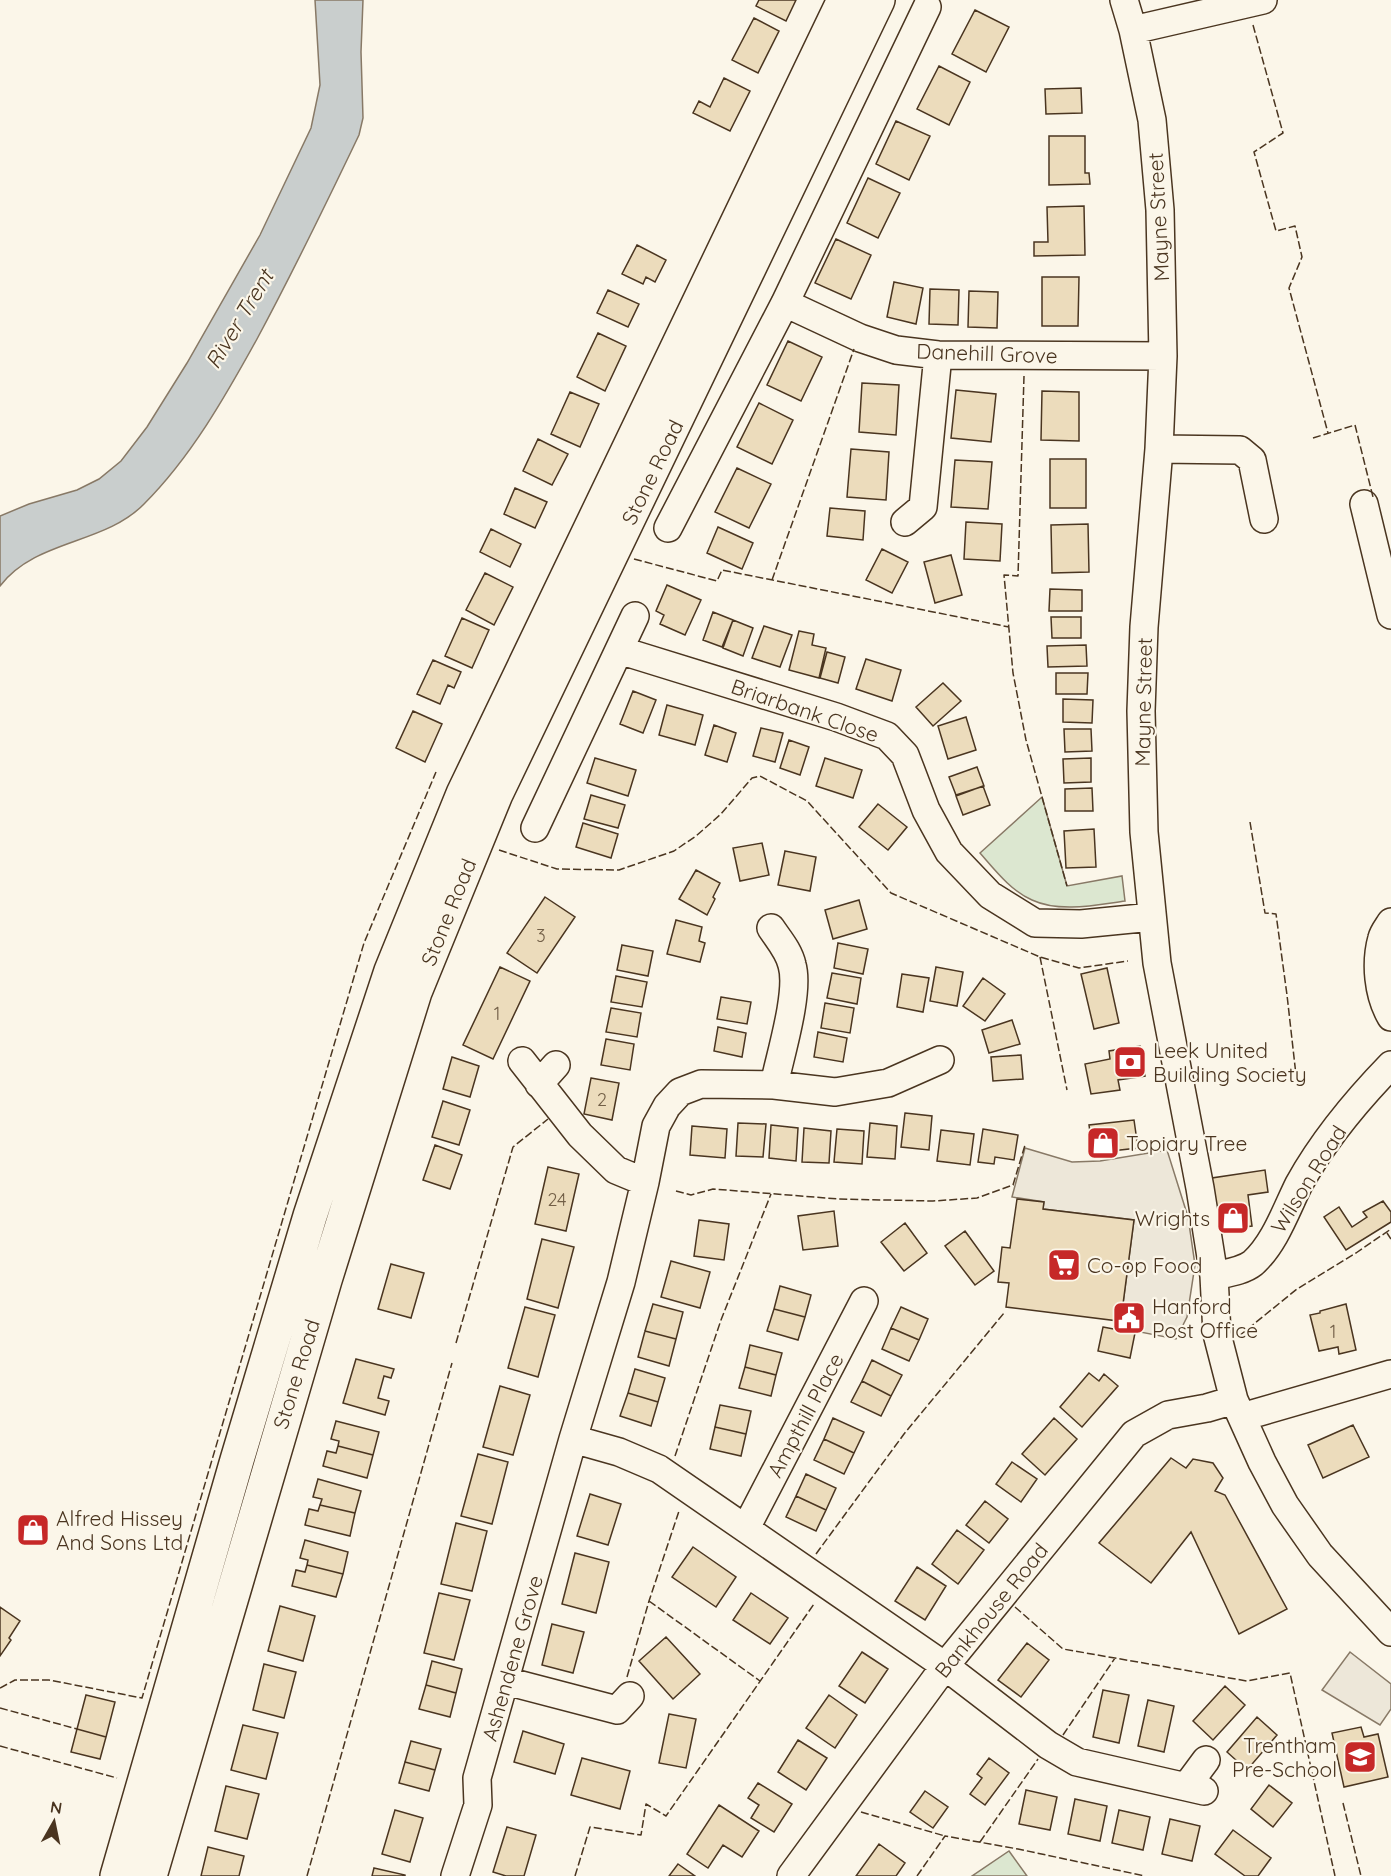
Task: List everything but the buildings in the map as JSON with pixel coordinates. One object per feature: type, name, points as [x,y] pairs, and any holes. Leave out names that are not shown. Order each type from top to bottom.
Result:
[{"type":"highway","name":"Stone Road","points":[[150,1876],[267,1473],[392,971],[463,794],[844,0]]},
{"type":"highway","name":"Stone Road","points":[[117,1876],[237,1460],[346,1158],[496,794],[878,0]]},
{"type":"street","name":"Mayne Street","points":[[1124,0],[1133,30],[1153,131],[1160,210],[1163,356],[1159,449],[1144,627],[1141,711],[1144,832],[1157,963],[1200,1188],[1214,1276],[1216,1334],[1238,1408],[1262,1462],[1285,1504],[1320,1555],[1391,1632]]},
{"type":"street","points":[[1133,30],[1263,0]]},
{"type":"street","points":[[677,524],[784,303],[928,17]]},
{"type":"street","name":"Danehill Grove","points":[[784,303],[860,338],[896,350],[938,355],[1163,356]]},
{"type":"street","points":[[922,518],[938,355]]},
{"type":"street","points":[[1159,449],[1240,450],[1252,460],[1264,519]]},
{"type":"street","points":[[1364,504],[1391,615]]},
{"type":"street","points":[[535,828],[635,615]]},
{"type":"street","name":"Briarbank Close","points":[[619,650],[836,717],[887,736],[905,755],[926,810],[949,852],[990,895],[1035,923],[1081,924],[1152,916]]},
{"type":"street","points":[[1391,922],[1382,937],[1379,969],[1383,1003],[1391,1017]]},
{"type":"street","points":[[771,928],[786,950],[793,966],[794,991],[774,1085]]},
{"type":"street","name":"Ashendene Grove","points":[[455,1876],[478,1805],[477,1778],[573,1439],[621,1282],[656,1126],[667,1106],[680,1092],[701,1084],[774,1085],[835,1092],[888,1083],[940,1060]]},
{"type":"street","points":[[522,1061],[547,1075],[580,1135],[616,1170],[645,1182]]},
{"type":"street","name":"Wilson Road","points":[[1214,1276],[1252,1264],[1261,1254],[1325,1143],[1391,1065]]},
{"type":"street","name":"Ampthill Place","points":[[746,1528],[864,1301]]},
{"type":"street","name":"Bankhouse Road","points":[[791,1876],[945,1666],[1134,1434],[1168,1415],[1207,1408],[1238,1408],[1391,1374]]},
{"type":"street","points":[[573,1439],[619,1452],[659,1469],[945,1666],[1048,1744],[1077,1762],[1195,1789],[1206,1760]]},
{"type":"street","points":[[506,1681],[623,1712]]},
{"type":"green space","points":[[1042,797],[1067,886],[1122,876],[1125,901],[1078,907],[1043,904],[1017,891],[980,853]]},
{"type":"green space","points":[[1009,1851],[1027,1876],[972,1876]]},
{"type":"shaded area","points":[[1025,1148],[1072,1162],[1100,1161],[1167,1150],[1188,1217],[1195,1265],[1187,1317],[1176,1339],[1140,1332],[1142,1312],[1123,1304],[1134,1220],[1043,1209],[1044,1202],[1012,1197]]},
{"type":"shaded area","points":[[1350,1652],[1391,1684],[1391,1709],[1380,1725],[1322,1690]]},
{"type":"water","name":"River Trent","points":[[315,0],[363,0],[361,52],[363,118],[359,135],[347,161],[257,339],[220,404],[192,446],[177,467],[144,504],[110,528],[32,559],[0,586],[0,516],[29,504],[77,490],[99,479],[121,461],[147,427],[187,363],[260,235],[311,128],[320,85]]},
{"type":"fence","points":[[1253,25],[1283,133],[1254,152],[1276,231],[1295,226],[1302,257],[1289,288],[1328,433]]},
{"type":"fence","points":[[772,580],[854,349]]},
{"type":"fence","points":[[1024,376],[1018,576],[1004,575],[1013,673],[1026,740],[1067,886]]},
{"type":"fence","points":[[1313,438],[1355,425],[1373,497]]},
{"type":"fence","points":[[634,559],[717,581],[722,570],[1009,627]]},
{"type":"fence","points":[[0,1688],[15,1680],[49,1680],[142,1698],[364,943],[436,772]]},
{"type":"fence","points":[[499,850],[557,869],[619,870],[674,851],[696,836],[721,814],[752,778],[760,776],[807,801],[891,893],[1040,957],[1079,968],[1128,961]]},
{"type":"fence","points":[[1250,822],[1265,913],[1276,914],[1296,1075]]},
{"type":"fence","points":[[1040,957],[1067,1090]]},
{"type":"fence","points":[[456,1343],[513,1147],[548,1119]]},
{"type":"fence","points":[[676,1191],[691,1195],[713,1189],[839,1199],[933,1201],[977,1198],[1013,1185],[1025,1145]]},
{"type":"fence","points":[[675,1456],[721,1320],[771,1194]]},
{"type":"fence","points":[[1239,1336],[1297,1289],[1391,1229]]},
{"type":"fence","points":[[1387,1233],[1391,1239]]},
{"type":"fence","points":[[816,1554],[904,1434],[1004,1313]]},
{"type":"fence","points":[[307,1876],[452,1363]]},
{"type":"fence","points":[[627,1677],[679,1511]]},
{"type":"fence","points":[[649,1601],[760,1681]]},
{"type":"fence","points":[[575,1876],[590,1827],[641,1835],[646,1804],[666,1816],[814,1604]]},
{"type":"fence","points":[[1015,1607],[1063,1649],[1247,1681],[1290,1673],[1335,1876]]},
{"type":"fence","points":[[1063,1735],[1115,1658]]},
{"type":"fence","points":[[0,1708],[77,1729]]},
{"type":"fence","points":[[0,1746],[117,1778]]},
{"type":"fence","points":[[980,1842],[1038,1759]]},
{"type":"fence","points":[[1343,1803],[1361,1876]]},
{"type":"fence","points":[[861,1812],[945,1836]]},
{"type":"fence","points":[[917,1876],[945,1836],[1145,1876]]},
{"type":"place","name":"Leek United Building Society","points":[[1130,1062]]},
{"type":"place","name":"Topiary Tree","points":[[1103,1143]]},
{"type":"place","name":"Wrights","points":[[1233,1218]]},
{"type":"place","name":"Co-op Food","points":[[1064,1265]]},
{"type":"place","name":"Hanford Post Office","points":[[1129,1318]]},
{"type":"place","name":"Alfred Hissey And Sons Ltd","points":[[33,1530]]},
{"type":"place","name":"Trentham Pre-School","points":[[1360,1757]]}]
